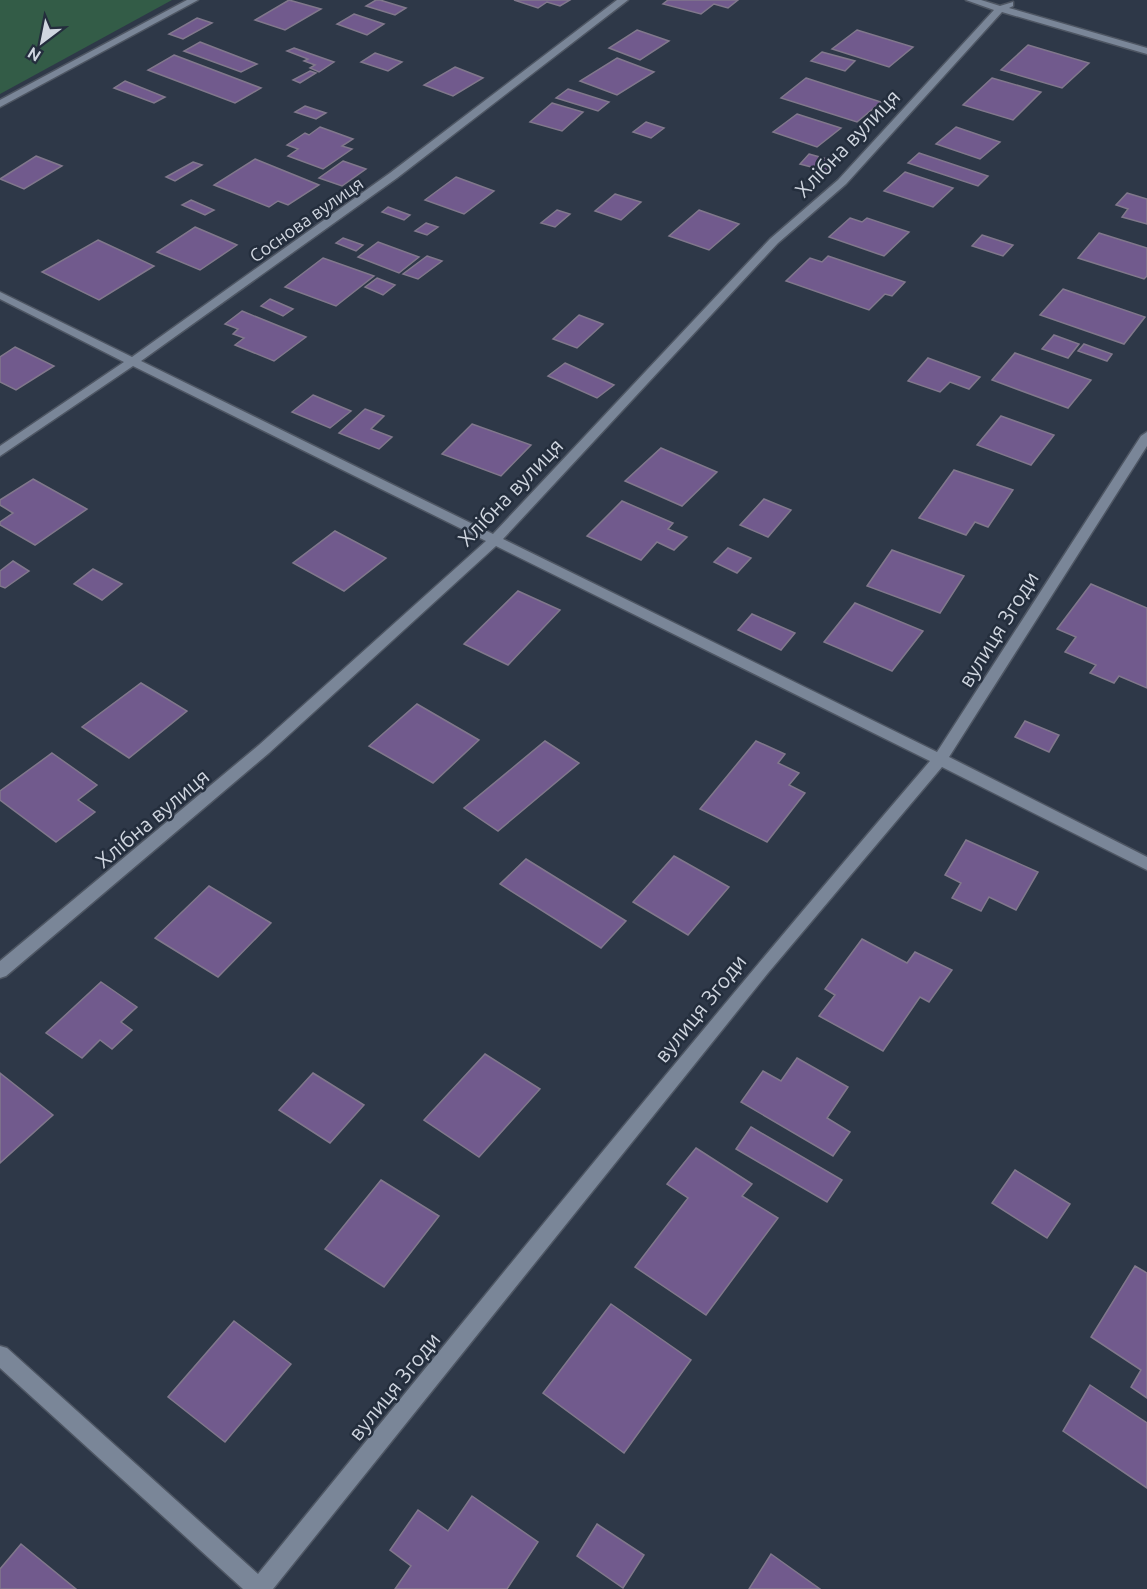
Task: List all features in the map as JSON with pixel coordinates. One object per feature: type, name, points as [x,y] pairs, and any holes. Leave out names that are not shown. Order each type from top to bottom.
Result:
[{"type":"street","points":[[0,104],[194,0]]},
{"type":"street","name":"Соснова вулиця","points":[[0,452],[374,191],[512,88],[623,0]]},
{"type":"street","points":[[970,0],[1005,6],[1147,51]]},
{"type":"street","name":"Хлібна вулиця","points":[[0,971],[264,749],[494,541],[774,241],[842,182],[1005,6]]},
{"type":"street","points":[[0,295],[494,541],[941,758],[1147,864]]},
{"type":"street","name":"вулиця Згоди","points":[[259,1589],[747,987],[941,758],[1147,436]]},
{"type":"street","points":[[0,1355],[259,1589]]},
{"type":"green space","points":[[0,0],[172,0],[0,94]]},
{"type":"building","points":[[289,0],[321,9],[285,30],[255,20]]},
{"type":"building","points":[[376,0],[406,8],[395,15],[366,6]]},
{"type":"building","points":[[514,0],[570,0],[560,6],[547,2],[538,8]]},
{"type":"building","points":[[668,0],[738,0],[728,8],[714,4],[701,14],[663,4]]},
{"type":"building","points":[[354,14],[384,24],[367,35],[337,24]]},
{"type":"building","points":[[197,18],[212,23],[183,39],[169,34]]},
{"type":"building","points":[[637,30],[669,41],[640,60],[609,48]]},
{"type":"building","points":[[857,30],[913,47],[889,67],[832,49]]},
{"type":"building","points":[[200,42],[257,64],[241,72],[184,51]]},
{"type":"building","points":[[1028,45],[1089,63],[1062,88],[1001,70]]},
{"type":"building","points":[[294,48],[334,62],[319,72],[310,68],[315,65],[304,61],[308,59],[287,51]]},
{"type":"building","points":[[822,52],[855,61],[845,71],[811,61]]},
{"type":"building","points":[[375,53],[402,62],[388,71],[361,62]]},
{"type":"building","points":[[174,55],[261,88],[235,103],[148,70]]},
{"type":"building","points":[[617,58],[654,72],[617,95],[580,81]]},
{"type":"building","points":[[455,67],[483,78],[453,96],[424,85]]},
{"type":"building","points":[[310,71],[316,73],[300,83],[293,80]]},
{"type":"building","points":[[806,78],[881,102],[857,122],[781,98]]},
{"type":"building","points":[[992,78],[1041,92],[1013,120],[963,105]]},
{"type":"building","points":[[125,81],[165,97],[154,103],[114,88]]},
{"type":"building","points":[[568,89],[609,102],[598,111],[556,98]]},
{"type":"building","points":[[552,103],[583,112],[562,131],[530,122]]},
{"type":"building","points":[[305,106],[326,113],[316,119],[295,112]]},
{"type":"building","points":[[797,114],[841,128],[817,147],[773,132]]},
{"type":"building","points":[[646,122],[664,128],[651,138],[633,132]]},
{"type":"building","points":[[320,127],[353,139],[342,146],[352,149],[323,169],[288,156],[298,149],[287,145],[305,133],[309,135]]},
{"type":"building","points":[[956,127],[1000,142],[980,159],[936,144]]},
{"type":"building","points":[[919,153],[988,176],[978,186],[908,163]]},
{"type":"building","points":[[809,154],[834,161],[826,171],[800,164]]},
{"type":"building","points":[[36,156],[62,166],[24,189],[0,179]]},
{"type":"building","points":[[255,159],[319,185],[288,205],[278,201],[269,207],[214,185]]},
{"type":"building","points":[[343,161],[366,169],[342,186],[319,178]]},
{"type":"building","points":[[193,162],[202,165],[175,181],[166,177]]},
{"type":"building","points":[[905,172],[953,188],[933,207],[884,191]]},
{"type":"building","points":[[456,177],[494,191],[464,214],[425,200]]},
{"type":"building","points":[[1127,193],[1147,199],[1147,224],[1122,217],[1128,209],[1116,205]]},
{"type":"building","points":[[615,194],[641,202],[621,220],[595,211]]},
{"type":"building","points":[[191,200],[214,210],[205,215],[182,205]]},
{"type":"building","points":[[388,207],[410,215],[404,220],[382,212]]},
{"type":"building","points":[[557,210],[570,214],[555,227],[541,223]]},
{"type":"building","points":[[699,210],[739,224],[709,250],[669,236]]},
{"type":"building","points":[[850,218],[862,222],[867,218],[909,232],[884,256],[829,237]]},
{"type":"building","points":[[426,223],[438,227],[427,235],[415,231]]},
{"type":"building","points":[[195,227],[237,245],[200,270],[157,252]]},
{"type":"building","points":[[1099,233],[1147,248],[1147,276],[1144,279],[1078,258]]},
{"type":"building","points":[[982,235],[1013,245],[1003,256],[972,246]]},
{"type":"building","points":[[343,238],[363,245],[356,251],[336,243]]},
{"type":"building","points":[[98,240],[154,266],[99,300],[42,272]]},
{"type":"building","points":[[378,242],[419,257],[399,273],[358,257]]},
{"type":"building","points":[[427,256],[442,261],[418,279],[403,274]]},
{"type":"building","points":[[828,256],[905,282],[892,296],[885,294],[869,310],[786,281],[810,258],[822,262]]},
{"type":"building","points":[[323,258],[374,276],[336,306],[285,287]]},
{"type":"building","points":[[377,278],[395,285],[383,295],[365,287]]},
{"type":"building","points":[[1063,289],[1145,317],[1124,344],[1040,315]]},
{"type":"building","points":[[270,299],[293,309],[283,316],[261,306]]},
{"type":"building","points":[[242,311],[306,337],[274,361],[235,345],[244,338],[233,334],[238,329],[225,324]]},
{"type":"building","points":[[579,315],[603,324],[577,348],[553,339]]},
{"type":"building","points":[[1054,335],[1079,344],[1068,358],[1042,349]]},
{"type":"building","points":[[1084,344],[1112,354],[1107,361],[1078,351]]},
{"type":"building","points":[[15,347],[54,366],[16,390],[0,382],[0,357]]},
{"type":"building","points":[[1015,353],[1091,380],[1068,408],[992,380]]},
{"type":"building","points":[[928,358],[980,377],[969,389],[950,382],[940,392],[908,381]]},
{"type":"building","points":[[565,363],[614,385],[597,398],[548,376]]},
{"type":"building","points":[[313,395],[351,411],[330,428],[292,412]]},
{"type":"building","points":[[365,409],[384,416],[371,429],[392,437],[379,449],[339,433]]},
{"type":"building","points":[[1001,416],[1054,435],[1031,465],[977,445]]},
{"type":"building","points":[[472,424],[531,445],[501,476],[442,454]]},
{"type":"building","points":[[661,448],[717,472],[682,506],[625,481]]},
{"type":"building","points":[[954,470],[1013,490],[988,527],[975,522],[966,535],[919,518]]},
{"type":"building","points":[[33,479],[87,509],[35,545],[0,525],[0,522],[13,513],[0,505],[0,500]]},
{"type":"building","points":[[764,499],[791,510],[768,537],[740,525]]},
{"type":"building","points":[[622,501],[673,523],[668,529],[687,537],[674,550],[657,542],[641,560],[587,536]]},
{"type":"building","points":[[335,531],[386,558],[344,591],[293,563]]},
{"type":"building","points":[[728,548],[751,558],[737,573],[714,562]]},
{"type":"building","points":[[892,550],[964,576],[940,613],[867,586]]},
{"type":"building","points":[[13,561],[29,571],[5,588],[0,586],[0,571]]},
{"type":"building","points":[[93,569],[122,584],[102,600],[74,584]]},
{"type":"building","points":[[1091,584],[1147,608],[1147,688],[1119,676],[1114,683],[1090,673],[1096,665],[1065,652],[1076,637],[1057,629]]},
{"type":"building","points":[[518,591],[560,610],[508,665],[464,644]]},
{"type":"building","points":[[855,603],[923,631],[892,671],[824,642]]},
{"type":"building","points":[[752,614],[795,633],[781,650],[738,630]]},
{"type":"building","points":[[141,683],[187,711],[129,758],[82,727]]},
{"type":"building","points":[[417,704],[479,740],[433,783],[369,746]]},
{"type":"building","points":[[1025,721],[1059,735],[1049,752],[1015,737]]},
{"type":"building","points":[[545,741],[579,763],[498,831],[464,808]]},
{"type":"building","points":[[756,741],[785,754],[778,763],[799,773],[789,785],[805,793],[767,842],[700,809]]},
{"type":"building","points":[[52,753],[97,785],[78,800],[95,812],[56,842],[0,800],[0,791]]},
{"type":"building","points":[[966,840],[1038,872],[1016,910],[989,897],[981,911],[952,898],[961,883],[945,875]]},
{"type":"building","points":[[674,856],[729,887],[688,935],[633,902]]},
{"type":"building","points":[[526,859],[626,921],[601,948],[500,884]]},
{"type":"building","points":[[209,886],[271,923],[218,977],[155,938]]},
{"type":"building","points":[[862,939],[907,963],[915,952],[952,970],[929,1002],[920,997],[883,1051],[819,1016],[835,995],[825,989]]},
{"type":"building","points":[[101,982],[137,1007],[121,1022],[132,1030],[112,1049],[100,1040],[82,1058],[46,1033]]},
{"type":"building","points":[[485,1054],[540,1089],[479,1157],[424,1120]]},
{"type":"building","points":[[797,1058],[848,1087],[827,1118],[850,1132],[833,1156],[741,1102],[763,1071],[781,1081]]},
{"type":"building","points":[[0,1073],[53,1115],[0,1163]]},
{"type":"building","points":[[313,1073],[364,1105],[330,1143],[279,1110]]},
{"type":"building","points":[[751,1127],[842,1180],[827,1202],[736,1149]]},
{"type":"building","points":[[696,1148],[752,1184],[742,1196],[778,1218],[706,1315],[635,1267],[688,1198],[667,1184]]},
{"type":"building","points":[[1015,1170],[1070,1204],[1047,1238],[992,1203]]},
{"type":"building","points":[[381,1180],[439,1216],[384,1287],[325,1249]]},
{"type":"building","points":[[1135,1266],[1147,1273],[1147,1398],[1131,1387],[1141,1370],[1091,1337]]},
{"type":"building","points":[[611,1304],[691,1360],[624,1453],[543,1393]]},
{"type":"building","points":[[234,1321],[291,1364],[225,1442],[168,1397]]},
{"type":"building","points":[[1090,1385],[1147,1423],[1147,1488],[1063,1431]]},
{"type":"building","points":[[472,1496],[538,1542],[507,1589],[395,1589],[411,1566],[390,1550],[418,1510],[448,1531]]},
{"type":"building","points":[[597,1524],[644,1555],[623,1588],[577,1556]]},
{"type":"building","points":[[21,1544],[76,1589],[0,1589],[0,1569]]},
{"type":"building","points":[[771,1554],[820,1589],[749,1589]]}]
